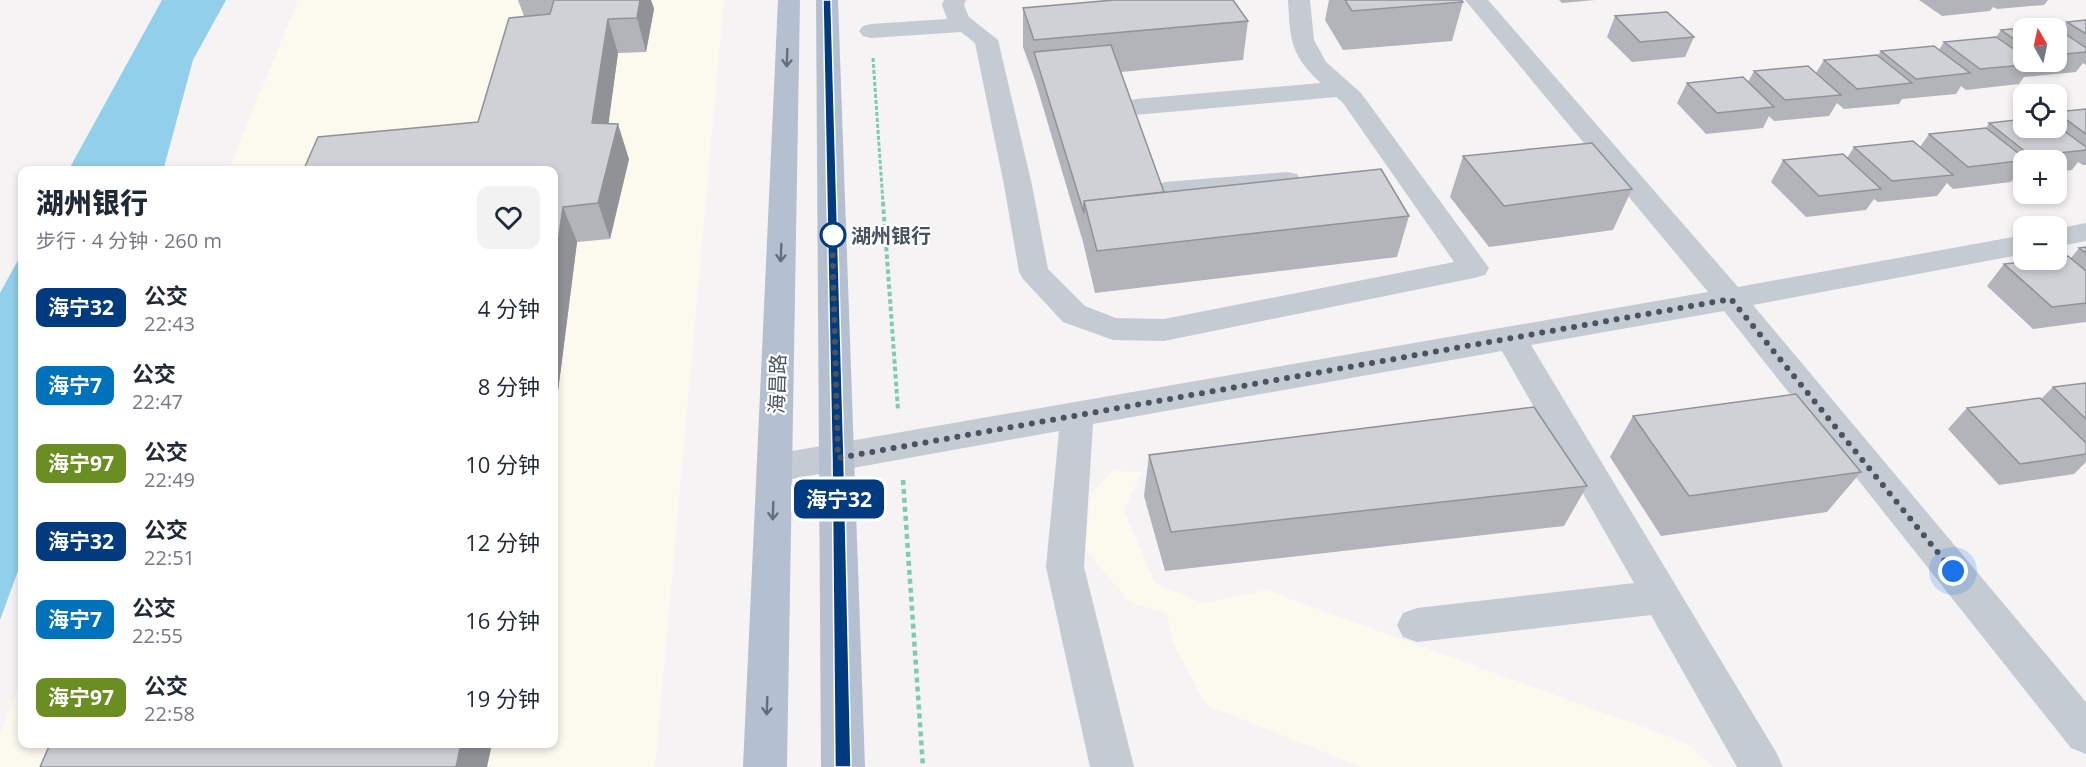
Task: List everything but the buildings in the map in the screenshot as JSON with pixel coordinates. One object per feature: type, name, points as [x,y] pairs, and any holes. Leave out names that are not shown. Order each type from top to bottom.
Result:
[{"type":"main road","name":"海昌路","points":[[765,767],[789,0]]},
{"type":"main road","points":[[827,0],[843,767]]},
{"type":"street","points":[[871,31],[961,13],[986,40],[1018,184],[1034,272],[1074,314],[1113,329],[1164,330],[1474,268],[1390,171],[1352,98],[1316,66],[1302,40],[1299,0]]},
{"type":"street","points":[[1476,0],[1731,299],[2086,734]]},
{"type":"street","points":[[1135,107],[1341,88]]},
{"type":"street","points":[[1165,191],[1307,178]]},
{"type":"street","points":[[2067,236],[2086,232]]},
{"type":"street","points":[[775,468],[1731,299],[2013,246]]},
{"type":"street","points":[[1511,338],[1761,767]]},
{"type":"street","points":[[1077,415],[1065,567],[1112,767]]},
{"type":"street","points":[[1417,625],[1662,597]]},
{"type":"path","points":[[871,31],[923,767]]},
{"type":"shaded area","points":[[298,0],[724,0],[655,767],[0,767],[0,735],[18,689],[18,748],[558,748],[558,166],[230,166]]},
{"type":"shaded area","points":[[1113,471],[1142,472],[1124,510],[1155,583],[1202,603],[1266,590],[1684,742],[1714,767],[1362,767],[1206,705],[1173,643],[1167,614],[1130,602],[1085,549],[1091,493]]},
{"type":"water","points":[[162,0],[226,0],[193,60],[164,166],[71,166]]},
{"type":"water","points":[[18,260],[18,571],[0,620],[0,293]]},
{"type":"bus line","name":"海宁32","points":[[827,0],[843,767]]},
{"type":"place","name":"湖州银行","points":[[833,235]]},
{"type":"route","points":[[833,235],[832,229],[838,458],[1731,299],[1953,571]]}]
